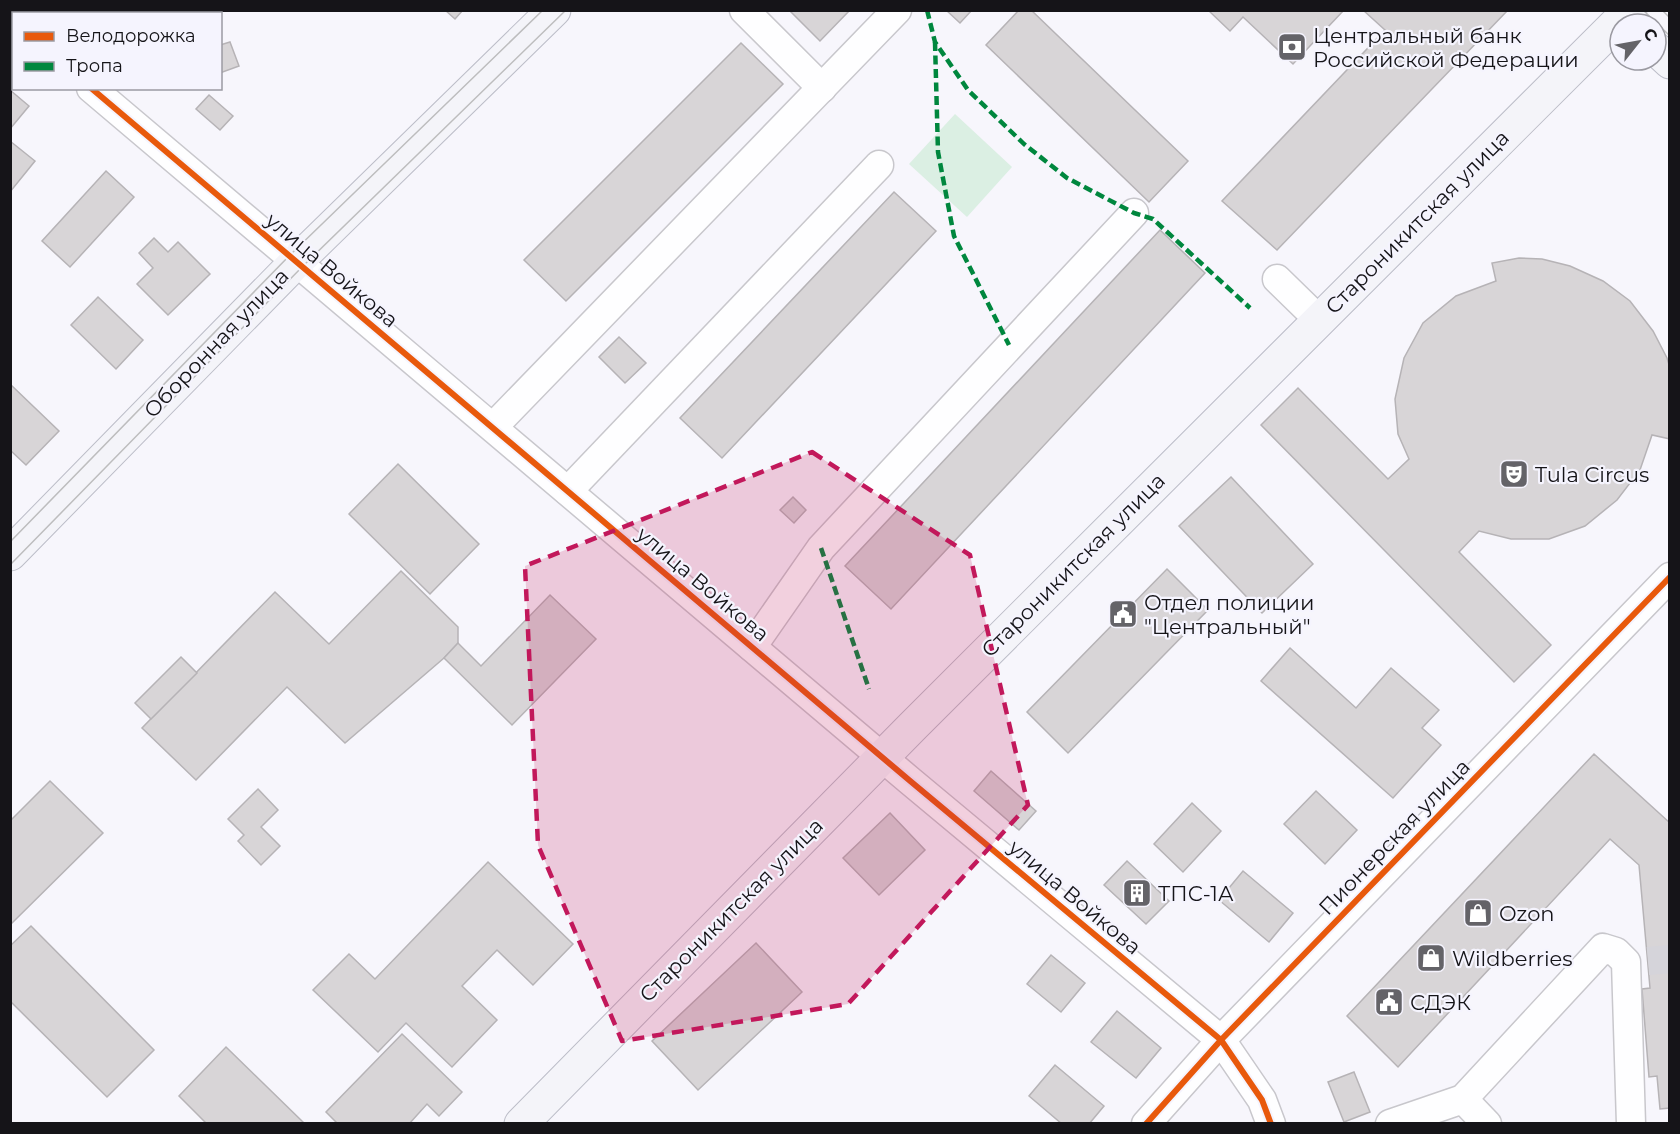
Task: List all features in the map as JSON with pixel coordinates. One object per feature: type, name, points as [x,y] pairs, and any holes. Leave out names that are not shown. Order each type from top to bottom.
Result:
[{"type":"main road","name":"Оборонная улица","points":[[10,554],[540,15]]},
{"type":"main road","name":"Староникитская улица","points":[[521,1124],[882,757],[1608,33]]},
{"type":"street","points":[[744,10],[822,88]]},
{"type":"street","points":[[493,427],[897,10]]},
{"type":"street","name":"улица Войкова","points":[[92,90],[1221,1040],[1262,1100],[1271,1124]]},
{"type":"street","points":[[568,491],[879,165]]},
{"type":"street","points":[[752,647],[821,548],[1134,213]]},
{"type":"street","points":[[1277,279],[1319,320]]},
{"type":"street","name":"Пионерская улица","points":[[1146,1124],[1221,1040],[1670,577]]},
{"type":"street","points":[[1390,1124],[1463,1099],[1603,948],[1637,961],[1631,1124]]},
{"type":"street","points":[[1463,1099],[1487,1124]]},
{"type":"highlighted area","points":[[812,452],[970,555],[1028,805],[848,1004],[622,1041],[538,845],[525,566]]},
{"type":"green space","points":[[955,114],[1012,167],[967,217],[909,164]]},
{"type":"building","points":[[445,10],[463,10],[455,19]]},
{"type":"building","points":[[789,10],[850,10],[820,41]]},
{"type":"building","points":[[946,10],[972,10],[960,23]]},
{"type":"building","points":[[1019,10],[1031,10],[1188,161],[1149,202],[986,45]]},
{"type":"building","name":"Центральный банк Российской Федерации","points":[[1208,10],[1344,10],[1293,64],[1243,17],[1230,31]]},
{"type":"building","points":[[1363,10],[1508,10],[1277,250],[1222,201],[1385,30]]},
{"type":"building","points":[[230,42],[239,66],[222,72],[222,44]]},
{"type":"building","points":[[741,43],[783,84],[566,301],[524,260]]},
{"type":"building","points":[[10,90],[29,106],[10,129]]},
{"type":"building","points":[[209,95],[233,116],[220,130],[196,109]]},
{"type":"building","points":[[10,141],[35,161],[10,192]]},
{"type":"building","points":[[106,171],[134,197],[70,267],[42,241]]},
{"type":"building","points":[[894,192],[936,231],[722,458],[680,418]]},
{"type":"building","points":[[1160,230],[1205,273],[891,609],[845,566]]},
{"type":"building","points":[[154,238],[168,252],[178,242],[210,274],[168,315],[137,284],[153,268],[139,253]]},
{"type":"building","name":"Tula Circus","points":[[1519,258],[1542,259],[1570,266],[1603,281],[1630,301],[1653,331],[1670,368],[1670,439],[1652,435],[1640,470],[1617,500],[1585,526],[1549,539],[1511,539],[1479,531],[1459,552],[1551,645],[1514,682],[1261,425],[1298,388],[1388,479],[1409,459],[1398,434],[1395,399],[1404,358],[1423,323],[1456,296],[1496,281],[1492,263]]},
{"type":"building","points":[[98,297],[143,340],[116,369],[71,325]]},
{"type":"building","points":[[619,337],[646,363],[625,383],[599,357]]},
{"type":"building","points":[[10,384],[59,431],[26,465],[10,450]]},
{"type":"building","points":[[398,464],[479,544],[430,594],[349,514]]},
{"type":"building","points":[[1231,477],[1313,564],[1262,613],[1179,526]]},
{"type":"building","points":[[793,497],[806,510],[794,523],[780,510]]},
{"type":"building","points":[[1167,569],[1208,610],[1068,753],[1027,712]]},
{"type":"building","points":[[401,571],[458,627],[458,643],[444,658],[345,743],[287,687],[196,780],[142,728],[275,592],[329,644]]},
{"type":"building","points":[[550,595],[596,639],[512,725],[444,658],[458,643],[481,666]]},
{"type":"building","points":[[1290,648],[1356,708],[1391,668],[1439,710],[1422,728],[1441,745],[1393,798],[1261,681]]},
{"type":"building","points":[[181,657],[197,673],[151,719],[135,703]]},
{"type":"building","points":[[1594,754],[1670,823],[1670,1108],[1660,1109],[1657,1076],[1649,1077],[1642,989],[1650,988],[1639,865],[1610,839],[1398,1067],[1347,1016]]},
{"type":"building","points":[[991,771],[1036,811],[1019,830],[974,791]]},
{"type":"building","points":[[50,781],[103,833],[10,925],[10,821]]},
{"type":"building","points":[[258,789],[278,810],[261,827],[280,846],[261,865],[238,841],[244,835],[228,819]]},
{"type":"building","points":[[1316,791],[1357,830],[1325,864],[1284,824]]},
{"type":"building","points":[[1192,803],[1221,831],[1183,872],[1154,844]]},
{"type":"building","points":[[890,813],[925,850],[879,895],[843,858]]},
{"type":"building","name":"ТПС-1А","points":[[1127,861],[1169,901],[1146,924],[1104,885]]},
{"type":"building","points":[[488,862],[573,944],[533,985],[497,950],[462,986],[497,1020],[452,1067],[406,1023],[378,1052],[313,990],[349,954],[375,979]]},
{"type":"building","points":[[1243,871],[1293,913],[1269,942],[1219,900]]},
{"type":"building","points":[[31,926],[154,1050],[107,1097],[10,1001],[10,946]]},
{"type":"building","points":[[756,943],[802,992],[698,1090],[652,1041]]},
{"type":"building","points":[[1051,955],[1085,983],[1061,1012],[1027,984]]},
{"type":"building","points":[[1117,1011],[1161,1048],[1136,1078],[1091,1042]]},
{"type":"building","points":[[402,1034],[462,1092],[439,1116],[427,1104],[409,1124],[338,1124],[326,1112]]},
{"type":"building","points":[[226,1047],[305,1124],[207,1124],[179,1096]]},
{"type":"building","points":[[1055,1065],[1104,1106],[1089,1124],[1062,1124],[1029,1096]]},
{"type":"building","points":[[1354,1072],[1370,1112],[1344,1122],[1328,1082]]},
{"type":"tunnel","points":[[1648,961],[1670,959]]},
{"type":"tram line","points":[[10,542],[290,255],[543,10]]},
{"type":"tram line","points":[[10,565],[303,266],[566,10]]},
{"type":"tram line","points":[[1643,10],[1670,36]]},
{"type":"tram line","points":[[1662,10],[1670,18]]},
{"type":"marked path","points":[[927,10],[935,42],[968,90],[1024,144],[1067,178],[1134,213],[1153,219],[1250,308]]},
{"type":"marked path","points":[[935,42],[938,152],[954,236],[1009,345]]},
{"type":"marked path","points":[[821,548],[869,689]]},
{"type":"cycle path","points":[[93,90],[909,780],[1221,1040],[1262,1100],[1271,1124]]},
{"type":"cycle path","points":[[1146,1124],[1221,1040],[1670,577]]},
{"type":"place","name":"Центральный банк Российской Федерации","points":[[1292,47]]},
{"type":"place","name":"Tula Circus","points":[[1514,474]]},
{"type":"place","name":"Отдел полиции \"Центральный\"","points":[[1123,614]]},
{"type":"place","name":"ТПС-1А","points":[[1137,893]]},
{"type":"place","name":"Ozon","points":[[1478,913]]},
{"type":"place","name":"Wildberries","points":[[1431,958]]},
{"type":"place","name":"СДЭК","points":[[1389,1002]]}]
